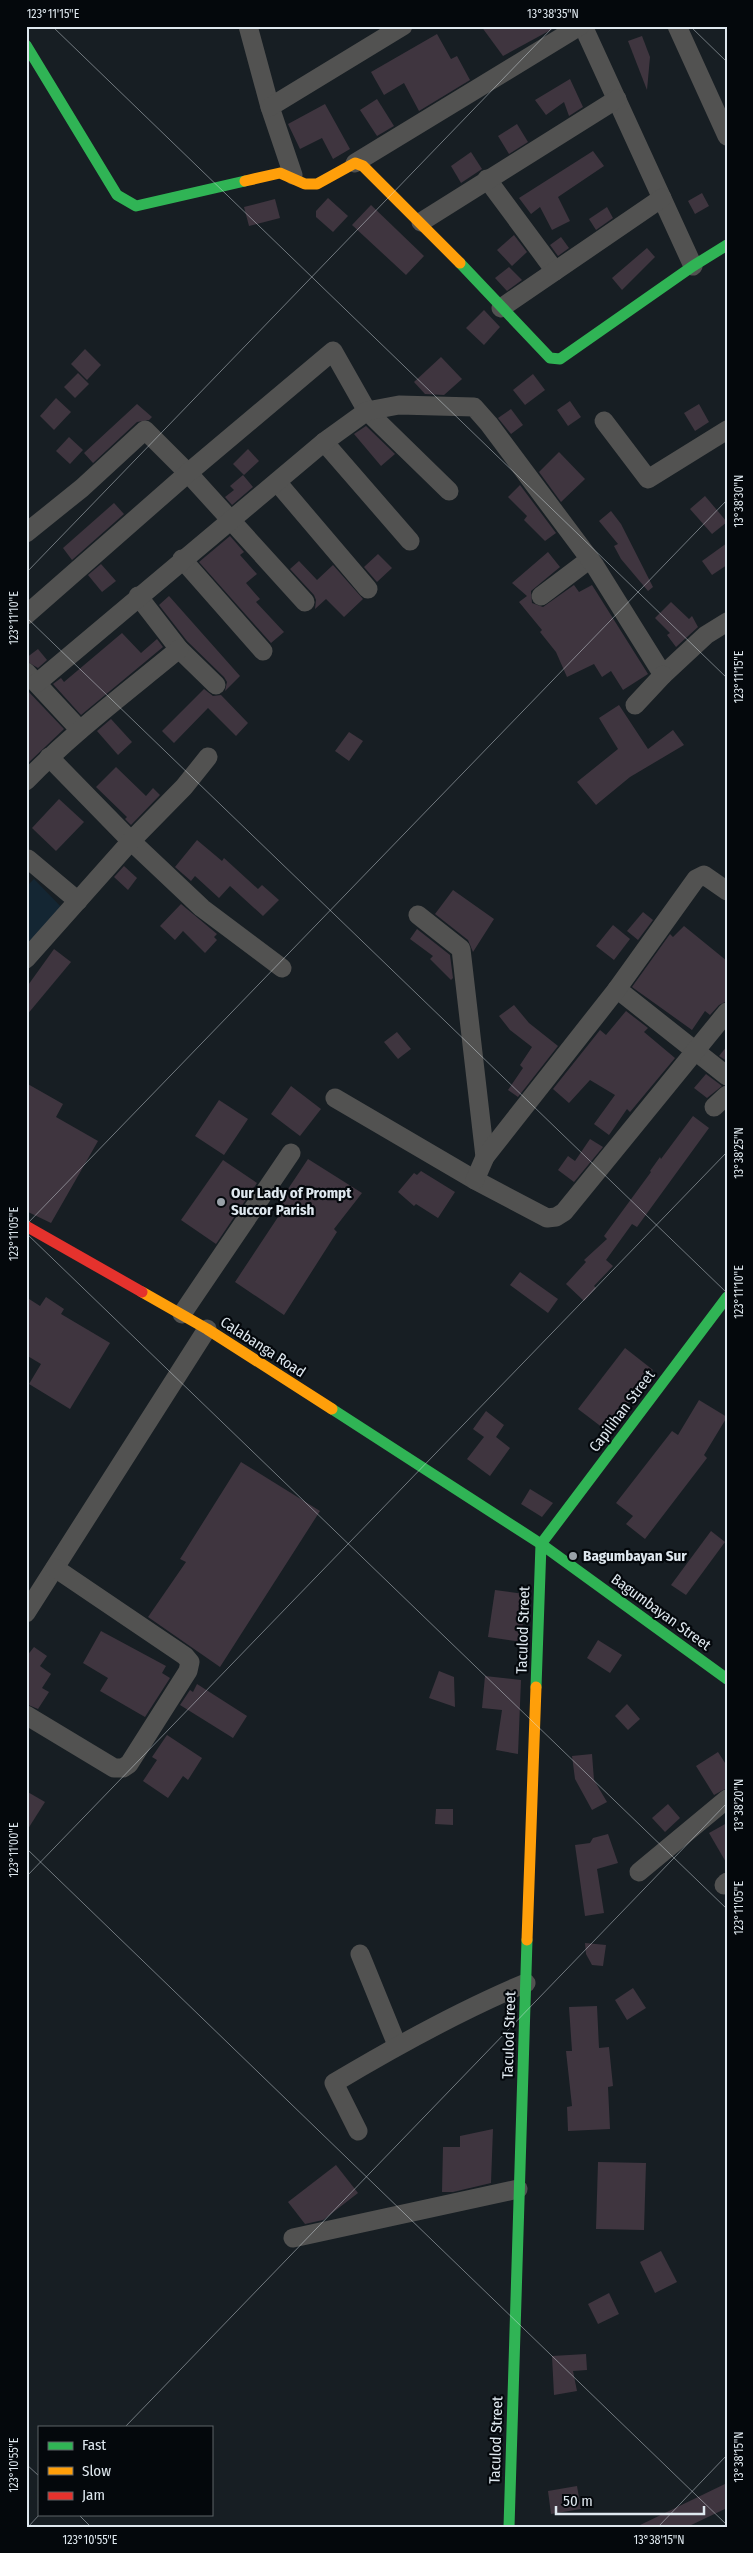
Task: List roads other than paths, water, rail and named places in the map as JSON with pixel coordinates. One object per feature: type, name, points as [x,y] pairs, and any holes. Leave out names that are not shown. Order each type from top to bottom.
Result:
[{"type":"street","points":[[248,26],[270,107],[293,175]]},
{"type":"street","points":[[270,107],[403,26]]},
{"type":"street","points":[[26,45],[117,195],[136,206],[280,173],[293,175],[306,185],[316,185],[582,26],[693,266]]},
{"type":"street","points":[[677,26],[727,136]]},
{"type":"street","points":[[421,222],[486,179],[617,99]]},
{"type":"street","points":[[355,163],[364,166],[421,222],[550,358],[560,360],[693,266],[727,245]]},
{"type":"street","points":[[486,179],[555,271]]},
{"type":"street","points":[[501,308],[662,198]]},
{"type":"street","points":[[26,615],[188,473],[333,351],[366,411],[449,491]]},
{"type":"street","points":[[80,730],[31,677],[138,596],[324,442],[366,411],[399,405],[474,407],[489,424],[590,559],[663,675]]},
{"type":"street","points":[[604,422],[648,479],[727,430]]},
{"type":"street","points":[[27,531],[82,488],[144,430],[188,473],[305,602]]},
{"type":"street","points":[[324,442],[410,540]]},
{"type":"street","points":[[277,482],[368,589]]},
{"type":"street","points":[[182,559],[263,651]]},
{"type":"street","points":[[541,596],[590,559]]},
{"type":"street","points":[[138,596],[179,649],[216,685]]},
{"type":"street","points":[[635,705],[663,675],[706,635],[727,622]]},
{"type":"street","points":[[26,781],[49,757],[80,730],[179,649]]},
{"type":"street","points":[[49,757],[131,841],[202,908],[282,968]]},
{"type":"street","points":[[26,959],[131,841],[184,787],[208,758]]},
{"type":"street","points":[[26,861],[28,859],[78,901]]},
{"type":"street","points":[[475,1180],[485,1157],[617,989],[696,879],[704,875],[727,891]]},
{"type":"street","points":[[418,915],[461,949],[485,1157]]},
{"type":"street","points":[[617,989],[727,1076]]},
{"type":"street","points":[[335,1098],[475,1180],[546,1218],[556,1217],[564,1212],[727,1012]]},
{"type":"street","points":[[182,1314],[291,1153]]},
{"type":"street","name":"Calabanga Road","points":[[26,1226],[207,1329],[478,1503]]},
{"type":"street","name":"Capilihan Street","points":[[542,1544],[727,1297]]},
{"type":"street","points":[[26,1613],[207,1329]]},
{"type":"street","name":"Bagumbayan Street","points":[[478,1503],[542,1544],[727,1679]]},
{"type":"street","name":"Taculod Street","points":[[509,2527],[518,2189],[542,1544]]},
{"type":"street","points":[[26,1714],[114,1768],[123,1768],[129,1764],[188,1671],[190,1662],[185,1656],[55,1568]]},
{"type":"street","points":[[639,1872],[727,1799]]},
{"type":"street","points":[[360,1954],[397,2045]]},
{"type":"street","points":[[358,2131],[334,2083],[397,2045],[478,2003],[526,1983]]},
{"type":"street","points":[[293,2238],[518,2189]]},
{"type":"place","name":"Our Lady of Prompt Succor Parish","points":[[221,1202]]},
{"type":"place","name":"Bagumbayan Sur","points":[[573,1556]]}]
